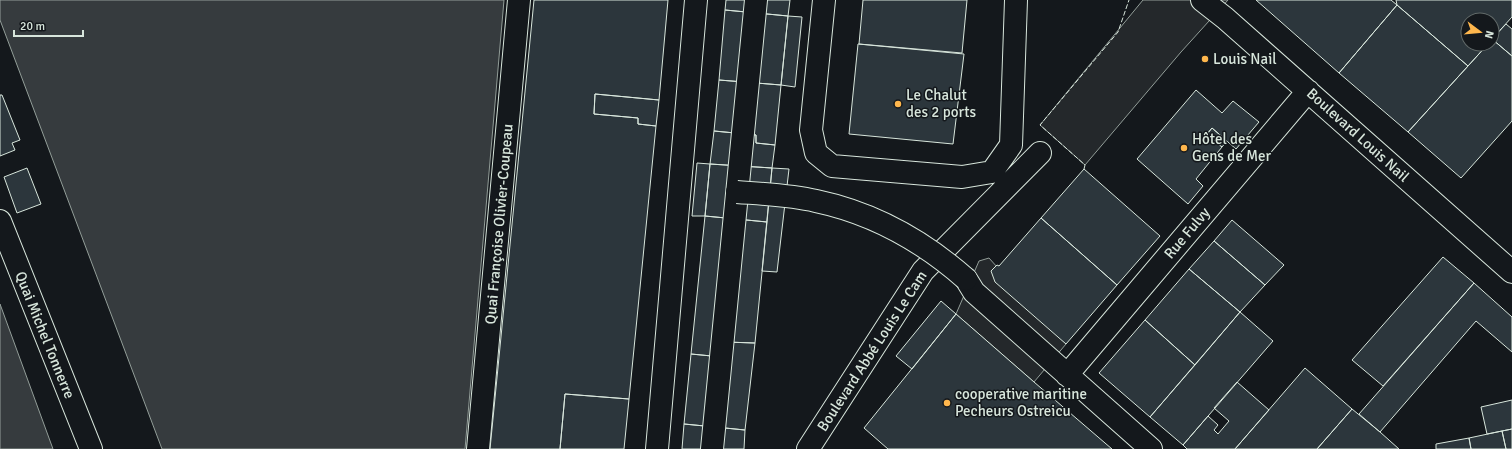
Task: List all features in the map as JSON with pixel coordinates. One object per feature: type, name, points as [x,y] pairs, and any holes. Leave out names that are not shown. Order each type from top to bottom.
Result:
[{"type":"street","name":"Quai Françoise Olivier-Coupeau","points":[[478,449],[519,0]]},
{"type":"street","points":[[657,449],[696,0]]},
{"type":"street","points":[[712,449],[756,0]]},
{"type":"street","points":[[824,0],[811,130],[816,153],[832,166],[962,177],[992,172],[1011,145],[1016,0]]},
{"type":"street","name":"Boulevard Louis Nail","points":[[1202,0],[1225,18],[1512,272]]},
{"type":"street","name":"Rue Fulvy","points":[[1067,375],[1308,91]]},
{"type":"street","name":"Boulevard Abbé Louis Le Cam","points":[[808,449],[923,271],[1040,153]]},
{"type":"street","points":[[737,192],[816,201],[878,221],[899,231],[931,251],[966,279],[974,292],[1151,449]]},
{"type":"street","name":"Quai Michel Tonnerre","points":[[0,221],[90,449]]},
{"type":"shaded area","points":[[0,0],[504,0],[465,449],[162,449],[0,20]]},
{"type":"shaded area","points":[[1143,0],[1228,0],[1181,52],[1085,165],[1040,125]]},
{"type":"shaded area","points":[[989,258],[1066,344],[1034,382],[956,314],[979,261]]},
{"type":"shaded area","points":[[0,304],[53,449],[0,449]]},
{"type":"building","points":[[534,0],[668,0],[659,100],[595,94],[594,114],[638,118],[638,124],[656,126],[629,399],[565,394],[560,449],[490,449]]},
{"type":"building","points":[[726,0],[790,0],[788,16],[725,10]]},
{"type":"building","points":[[863,0],[967,0],[962,53],[859,44]]},
{"type":"building","points":[[1256,0],[1391,0],[1397,5],[1339,73]]},
{"type":"building","points":[[1396,0],[1512,0],[1512,17],[1500,30],[1500,12],[1460,12],[1460,52],[1481,52],[1468,66],[1397,5]]},
{"type":"building","points":[[1397,5],[1468,66],[1408,132],[1339,73]]},
{"type":"building","points":[[725,10],[788,16],[781,85],[719,80]]},
{"type":"building","points":[[788,16],[802,17],[795,87],[781,85]]},
{"type":"building","points":[[1506,24],[1512,29],[1512,56],[1500,46],[1500,30]]},
{"type":"building","points":[[858,44],[964,54],[953,144],[849,134]]},
{"type":"building","points":[[1500,46],[1512,56],[1512,121],[1461,178],[1408,132],[1481,52],[1500,52]]},
{"type":"building","points":[[719,80],[781,85],[775,145],[756,143],[756,135],[714,131]]},
{"type":"building","name":"Hôtel des Gens de Mer","points":[[1196,90],[1222,113],[1233,101],[1259,122],[1236,149],[1212,128],[1207,134],[1222,147],[1196,179],[1203,186],[1188,204],[1137,159]]},
{"type":"building","points":[[595,94],[659,100],[656,126],[638,124],[638,118],[594,114]]},
{"type":"building","points":[[0,95],[2,95],[20,140],[12,143],[15,150],[0,156]]},
{"type":"building","points":[[1212,128],[1227,141],[1222,147],[1207,134]]},
{"type":"building","points":[[714,131],[756,135],[756,143],[775,145],[772,168],[710,164]]},
{"type":"building","points":[[697,163],[710,164],[705,216],[692,216]]},
{"type":"building","points":[[710,164],[772,168],[767,222],[705,216]]},
{"type":"building","points":[[27,168],[41,204],[17,213],[4,177]]},
{"type":"building","points":[[772,168],[789,169],[777,272],[762,271]]},
{"type":"building","points":[[1084,169],[1160,236],[1117,285],[1041,218]]},
{"type":"building","points":[[705,216],[767,222],[755,343],[725,342],[722,357],[691,354]]},
{"type":"building","points":[[1041,218],[1117,285],[1066,344],[995,282],[991,271],[997,265],[999,266]]},
{"type":"building","points":[[1232,220],[1284,265],[1265,285],[1214,241]]},
{"type":"building","points":[[1214,241],[1265,285],[1240,312],[1189,269]]},
{"type":"building","points":[[1443,257],[1474,283],[1383,386],[1352,360]]},
{"type":"building","points":[[1189,269],[1240,312],[1195,365],[1145,320]]},
{"type":"building","points":[[1474,283],[1512,317],[1512,352],[1476,321],[1380,432],[1359,414]]},
{"type":"building","points":[[941,301],[956,314],[912,369],[896,356]]},
{"type":"building","points":[[1240,312],[1273,341],[1183,445],[1150,417]]},
{"type":"building","points":[[956,314],[1112,449],[888,449],[864,428]]},
{"type":"building","points":[[1145,320],[1195,365],[1150,417],[1099,373]]},
{"type":"building","points":[[725,342],[755,343],[745,430],[715,427]]},
{"type":"building","points":[[691,354],[722,357],[715,427],[684,424]]},
{"type":"building","points":[[1305,368],[1352,409],[1317,449],[1235,449]]},
{"type":"building","points":[[1237,382],[1269,410],[1235,449],[1187,449],[1183,445],[1208,416],[1218,425],[1214,430],[1218,434],[1229,421],[1214,408]]},
{"type":"building","points":[[565,394],[629,399],[624,449],[560,449]]},
{"type":"building","points":[[1512,400],[1512,429],[1487,434],[1481,407]]},
{"type":"building","points":[[1352,409],[1380,432],[1399,449],[1317,449]]},
{"type":"building","points":[[684,424],[715,427],[713,449],[682,449]]},
{"type":"building","points":[[715,427],[745,430],[744,449],[713,449]]},
{"type":"building","points":[[1512,429],[1512,449],[1506,449],[1502,431]]},
{"type":"building","points":[[1502,431],[1506,449],[1471,449],[1469,438]]},
{"type":"building","points":[[1469,438],[1471,449],[1436,449],[1436,444]]},
{"type":"fence","points":[[1084,169],[1085,165],[1040,125],[1118,32],[1129,0]]},
{"type":"place","name":"Louis Nail","points":[[1205,59]]},
{"type":"place","name":"Le Chalut des 2 ports","points":[[898,104]]},
{"type":"place","name":"Hôtel des Gens de Mer","points":[[1184,148]]},
{"type":"place","name":"cooperative maritine Pecheurs Ostreicu","points":[[947,403]]}]
